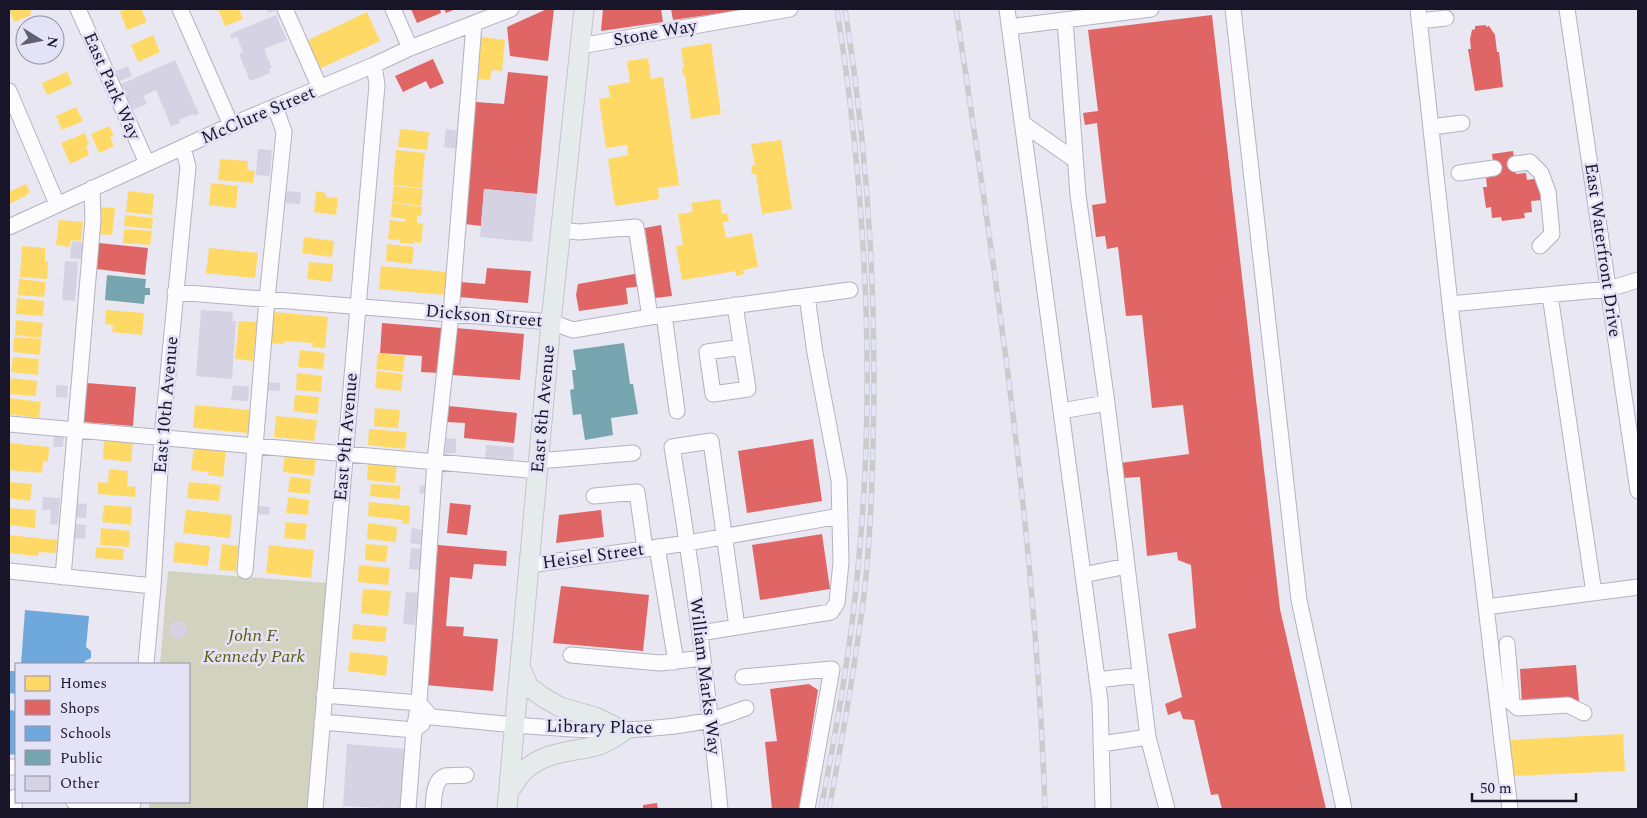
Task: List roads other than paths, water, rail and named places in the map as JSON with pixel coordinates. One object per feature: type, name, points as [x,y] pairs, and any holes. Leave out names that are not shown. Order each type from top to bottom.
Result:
[{"type":"main road","name":"East 8th Avenue","points":[[508,801],[551,322],[584,9]]},
{"type":"main road","points":[[520,667],[529,686],[544,698],[560,707],[596,717],[624,731]]},
{"type":"main road","points":[[508,801],[524,771],[544,758],[562,751],[597,746],[624,731]]},
{"type":"street","name":"East Park Way","points":[[78,9],[146,163]]},
{"type":"street","points":[[180,9],[230,124]]},
{"type":"street","points":[[285,9],[320,88]]},
{"type":"street","points":[[393,9],[410,48]]},
{"type":"street","name":"McClure Street","points":[[9,227],[230,124],[320,88],[410,48],[474,24],[491,13],[511,9]]},
{"type":"street","name":"Stone Way","points":[[580,46],[790,9]]},
{"type":"street","points":[[1007,9],[1100,700],[1103,809]]},
{"type":"street","points":[[1009,27],[1151,9]]},
{"type":"street","points":[[1233,9],[1299,600],[1344,809]]},
{"type":"street","name":"East Waterfront Drive","points":[[1567,9],[1638,491]]},
{"type":"street","points":[[1446,18],[1419,15],[1450,304],[1510,809]]},
{"type":"street","points":[[1065,20],[1078,196],[1107,403],[1148,737],[1168,809]]},
{"type":"street","points":[[408,809],[418,703],[434,461],[451,314],[474,24]]},
{"type":"street","name":"East 9th Avenue","points":[[315,809],[377,86],[374,65]]},
{"type":"street","points":[[9,91],[57,204]]},
{"type":"street","points":[[245,571],[267,299],[284,132],[276,106]]},
{"type":"street","points":[[1022,123],[1075,160]]},
{"type":"street","points":[[1431,127],[1462,123]]},
{"type":"street","name":"East 10th Avenue","points":[[146,663],[162,437],[188,167],[183,147]]},
{"type":"street","points":[[1515,164],[1530,162],[1541,173],[1548,192],[1552,234],[1540,246]]},
{"type":"street","points":[[1459,173],[1494,168]]},
{"type":"street","points":[[63,577],[93,219],[92,188]]},
{"type":"street","points":[[560,230],[579,232],[636,227],[678,411]]},
{"type":"street","points":[[1450,304],[1609,289],[1638,280]]},
{"type":"street","name":"Dickson Street","points":[[175,292],[551,322],[573,330],[657,316],[850,290]]},
{"type":"street","points":[[1550,294],[1594,593]]},
{"type":"street","points":[[700,633],[832,612],[837,603],[841,562],[839,480],[815,353],[807,296]]},
{"type":"street","points":[[735,305],[742,347]]},
{"type":"street","points":[[1061,411],[1107,403]]},
{"type":"street","points":[[9,424],[434,461],[538,466],[633,453]]},
{"type":"street","name":"William Marks Way","points":[[720,809],[700,633],[688,543],[672,447],[711,441],[725,536]]},
{"type":"street","points":[[594,496],[637,492],[676,662]]},
{"type":"street","name":"Heisel Street","points":[[529,565],[688,543],[840,516]]},
{"type":"street","points":[[725,536],[737,627]]},
{"type":"street","points":[[1083,575],[1127,566]]},
{"type":"street","points":[[9,571],[153,586]]},
{"type":"street","points":[[1486,607],[1638,587]]},
{"type":"street","points":[[1507,644],[1512,703],[1518,708],[1568,705],[1584,713]]},
{"type":"street","points":[[572,655],[660,663],[703,658]]},
{"type":"street","points":[[743,677],[832,670],[807,809]]},
{"type":"street","points":[[1097,680],[1140,675]]},
{"type":"street","points":[[322,722],[414,730],[432,717],[418,703],[324,695]]},
{"type":"street","name":"Library Place","points":[[432,717],[576,730],[624,731],[658,729],[711,720],[746,708]]},
{"type":"street","points":[[1101,744],[1148,737]]},
{"type":"street","points":[[433,809],[434,793],[438,782],[445,776],[466,775]]},
{"type":"street","points":[[94,803],[133,805]]},
{"type":"railway","points":[[821,809],[852,621],[859,557],[867,420],[867,351],[861,213],[855,145],[837,9]]},
{"type":"railway","points":[[829,809],[849,698],[865,586],[873,444],[874,335],[869,226],[860,117],[845,9]]},
{"type":"railway","points":[[956,9],[986,208],[1012,408],[1033,608],[1045,809]]},
{"type":"park label","name":"John F. Kennedy Park","points":[[254,645]]}]
